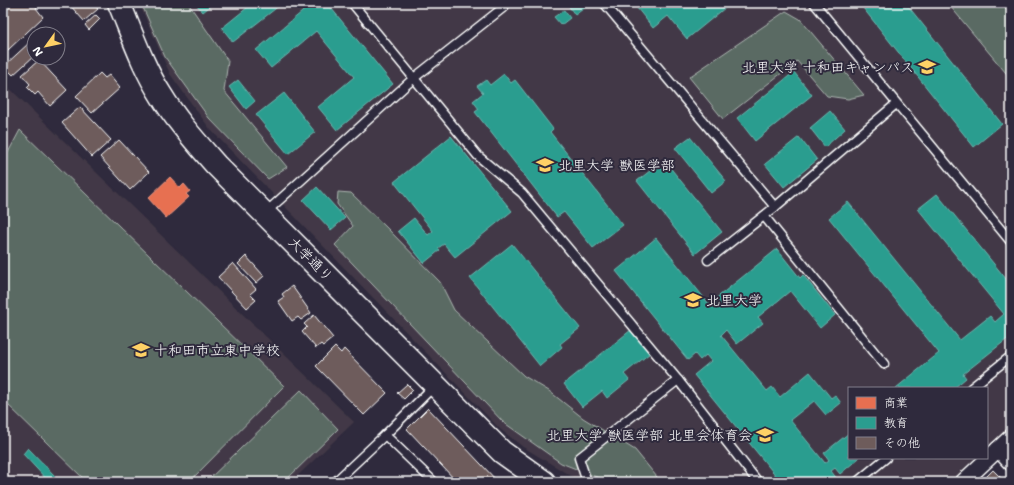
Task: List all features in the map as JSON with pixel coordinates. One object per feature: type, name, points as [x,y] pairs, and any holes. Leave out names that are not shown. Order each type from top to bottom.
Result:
[{"type":"street","name":"大学通り","points":[[119,3],[160,94],[178,122],[216,165],[502,452],[544,482]]},
{"type":"street","points":[[988,458],[1011,437]]},
{"type":"street","points":[[998,449],[1011,463]]},
{"type":"street","points":[[963,482],[987,459]]},
{"type":"lane","points":[[352,3],[478,156],[522,192],[678,380],[758,482]]},
{"type":"lane","points":[[604,3],[775,207]]},
{"type":"lane","points":[[814,3],[1011,242]]},
{"type":"lane","points":[[265,213],[414,78],[505,4]]},
{"type":"lane","points":[[708,260],[775,207],[896,104]]},
{"type":"lane","points":[[764,216],[884,364]]},
{"type":"lane","points":[[973,387],[1011,356]]},
{"type":"lane","points":[[587,482],[579,458],[678,380]]},
{"type":"lane","points":[[335,482],[385,435],[435,384]]},
{"type":"lane","points":[[385,435],[434,482]]},
{"type":"lane","points":[[857,482],[885,459]]},
{"type":"shaded area","name":"北里大学","points":[[139,3],[1011,3],[1011,427],[988,448],[988,387],[848,387],[848,459],[976,459],[951,482],[581,482],[523,447],[500,429],[210,129],[170,74]]},
{"type":"shaded area","name":"十和田市立東中学校","points":[[3,82],[354,422],[291,482],[3,482]]},
{"type":"green space","points":[[141,3],[188,3],[228,61],[224,91],[287,167],[268,179],[209,118],[165,57]]},
{"type":"green space","points":[[950,3],[1011,3],[1011,79],[950,6]]},
{"type":"green space","points":[[786,11],[800,19],[864,95],[848,99],[827,96],[797,61],[723,119],[689,77]]},
{"type":"green space","name":"十和田市立東中学校","points":[[20,130],[284,386],[189,482],[87,482],[3,400],[3,162]]},
{"type":"green space","points":[[338,192],[351,193],[387,228],[440,282],[454,310],[524,376],[549,391],[583,418],[635,450],[661,482],[609,482],[561,463],[503,422],[335,245],[353,226],[337,204]]},
{"type":"green space","points":[[301,390],[338,429],[284,482],[206,482]]},
{"type":"building: 商業","points":[[170,177],[180,188],[184,184],[190,191],[186,194],[189,197],[166,218],[148,198]]},
{"type":"building: 教育","points":[[195,3],[214,3],[203,12]]},
{"type":"building: 教育","points":[[253,3],[278,3],[280,5],[233,42],[222,28]]},
{"type":"building: 教育","points":[[304,3],[327,3],[393,84],[337,130],[318,107],[354,77],[316,31],[271,68],[256,50],[308,7]]},
{"type":"building: 教育","points":[[570,3],[585,3],[587,6],[575,15],[568,5]]},
{"type":"building: 教育","points":[[633,3],[731,3],[687,39],[668,16],[653,28]]},
{"type":"building: 教育","points":[[859,3],[912,3],[908,6],[1002,124],[974,147]]},
{"type":"building: 教育","points":[[564,10],[570,18],[561,25],[554,17]]},
{"type":"building: 教育","points":[[794,72],[812,95],[755,141],[737,118]]},
{"type":"building: 教育","points":[[504,74],[511,83],[515,80],[553,129],[550,132],[623,225],[593,248],[564,212],[557,217],[475,112],[479,109],[473,101],[483,93],[477,86],[486,80],[490,85]]},
{"type":"building: 教育","points":[[238,80],[255,101],[246,109],[229,87]]},
{"type":"building: 教育","points":[[284,93],[315,132],[288,154],[256,115]]},
{"type":"building: 教育","points":[[830,111],[845,129],[825,147],[810,128]]},
{"type":"building: 教育","points":[[451,136],[512,211],[455,257],[444,244],[438,248],[440,250],[424,263],[398,231],[414,218],[428,235],[433,231],[394,182]]},
{"type":"building: 教育","points":[[690,137],[726,181],[711,193],[675,148]]},
{"type":"building: 教育","points":[[799,137],[817,160],[784,187],[765,164]]},
{"type":"building: 教育","points":[[664,160],[722,232],[695,254],[637,181]]},
{"type":"building: 教育","points":[[317,187],[345,218],[331,230],[303,200]]},
{"type":"building: 教育","points":[[937,194],[1011,285],[1011,336],[963,374],[966,378],[955,387],[897,387],[939,353],[829,218],[848,202],[960,340],[990,316],[995,322],[1004,314],[918,209]]},
{"type":"building: 教育","points":[[656,238],[709,304],[777,249],[800,278],[803,275],[835,315],[820,328],[790,291],[758,317],[763,323],[737,344],[726,330],[721,335],[767,391],[772,387],[780,397],[810,372],[831,398],[835,395],[841,403],[826,415],[814,401],[790,420],[825,463],[829,460],[824,453],[848,434],[848,459],[858,459],[840,474],[835,468],[831,471],[837,479],[832,482],[781,482],[694,375],[711,361],[706,355],[700,360],[695,354],[688,360],[616,271]]},
{"type":"building: 教育","points":[[512,244],[580,328],[560,344],[562,347],[540,366],[470,278]]},
{"type":"building: 教育","points":[[631,330],[650,353],[624,374],[629,380],[607,398],[602,391],[582,407],[564,384]]},
{"type":"building: 教育","points":[[28,448],[55,476],[49,482],[23,454]]},
{"type":"building: その他","points":[[13,3],[40,3],[36,8],[43,17],[33,26],[26,26],[26,33],[8,50],[3,45],[3,12]]},
{"type":"building: その他","points":[[92,3],[98,9],[84,21],[69,4]]},
{"type":"building: その他","points":[[96,15],[100,19],[89,30],[85,25]]},
{"type":"building: その他","points":[[26,46],[26,63],[13,75],[4,66]]},
{"type":"building: その他","points":[[32,66],[45,66],[67,90],[50,106],[38,92],[35,95],[27,87],[30,84],[22,75]]},
{"type":"building: その他","points":[[100,73],[105,78],[109,75],[120,88],[92,113],[76,96]]},
{"type":"building: その他","points":[[80,107],[111,140],[92,157],[62,123]]},
{"type":"building: その他","points":[[119,140],[149,172],[130,190],[100,157]]},
{"type":"building: その他","points":[[246,256],[264,276],[256,283],[238,264]]},
{"type":"building: その他","points":[[233,263],[256,289],[250,294],[256,300],[247,308],[218,277]]},
{"type":"building: その他","points":[[292,286],[311,313],[301,320],[298,317],[292,321],[278,301],[284,297],[282,294]]},
{"type":"building: その他","points":[[314,315],[333,338],[323,346],[321,344],[316,348],[302,332],[307,327],[304,324]]},
{"type":"building: その他","points":[[335,347],[341,353],[344,349],[387,393],[364,415],[316,366]]},
{"type":"building: その他","points":[[407,384],[413,390],[404,399],[397,393]]},
{"type":"building: その他","points":[[428,408],[498,482],[457,482],[407,429]]},
{"type":"building: その他","points":[[993,470],[1005,482],[981,482]]},
{"type":"place","name":"北里大学 十和田キャンパス","points":[[927,67]]},
{"type":"place","name":"北里大学 獣医学部","points":[[545,165]]},
{"type":"place","name":"北里大学","points":[[693,300]]},
{"type":"place","name":"十和田市立東中学校","points":[[141,350]]},
{"type":"place","name":"北里大学 獣医学部 北里会体育会","points":[[765,435]]}]
